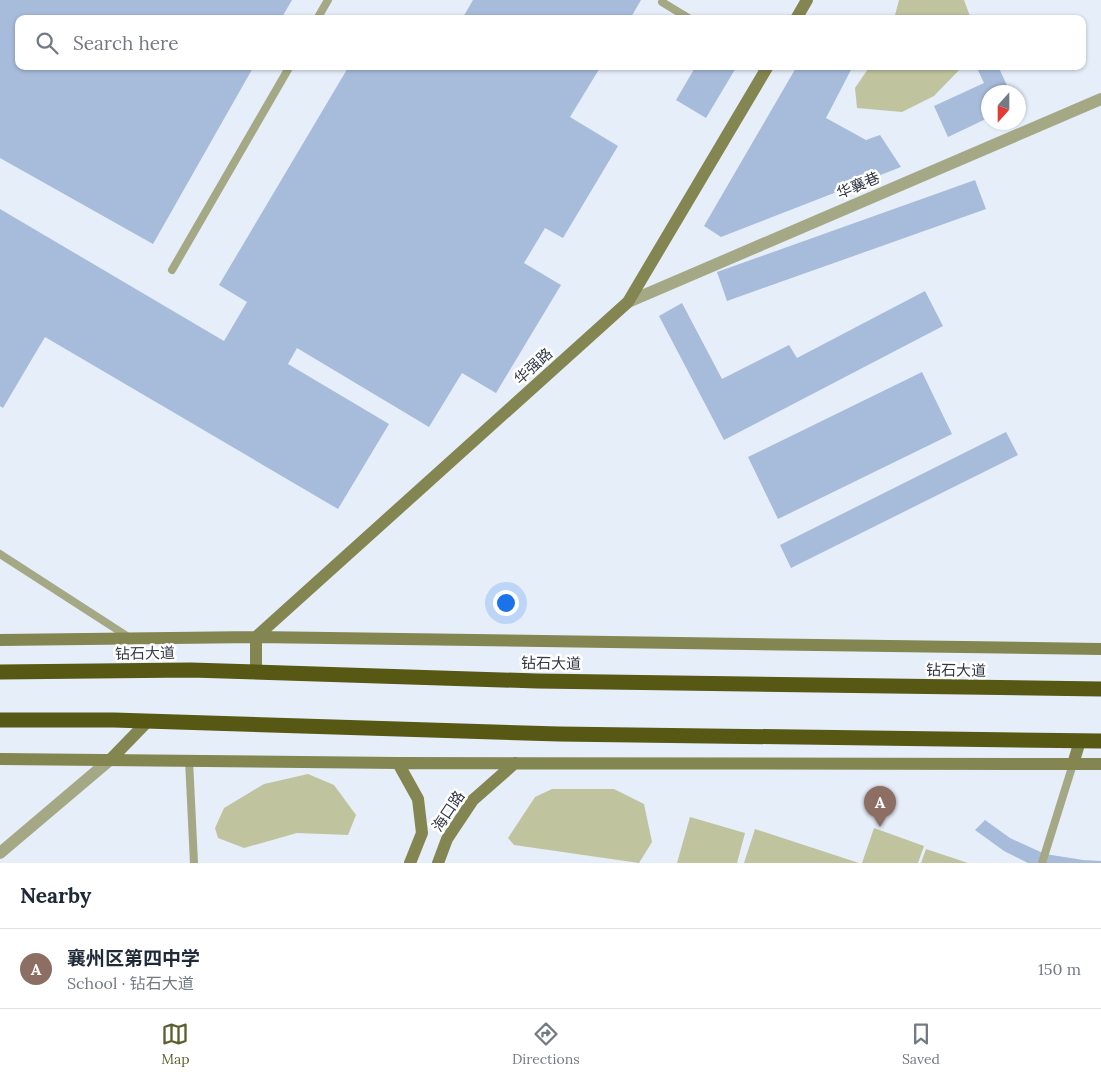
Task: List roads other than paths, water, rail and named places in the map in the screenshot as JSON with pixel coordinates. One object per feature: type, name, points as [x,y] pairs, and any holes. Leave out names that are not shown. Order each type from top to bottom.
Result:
[{"type":"highway","name":"钻石大道","points":[[0,672],[191,670],[536,681],[1101,690]]},
{"type":"highway","points":[[0,720],[148,721],[559,734],[1101,741]]},
{"type":"street","points":[[798,15],[807,0]]},
{"type":"street","name":"华强路","points":[[256,637],[628,302],[766,70]]},
{"type":"street","name":"华襄巷","points":[[628,302],[1101,99]]},
{"type":"street","points":[[256,637],[256,672]]},
{"type":"street","points":[[0,640],[256,637],[1101,649]]},
{"type":"street","points":[[0,853],[111,759],[148,721]]},
{"type":"street","points":[[1072,764],[1080,741]]},
{"type":"street","points":[[0,758],[398,763],[1101,764]]},
{"type":"street","name":"海口路","points":[[398,763],[418,799],[422,832],[410,863]]},
{"type":"street","name":"海口路","points":[[438,863],[447,839],[473,800],[514,763]]},
{"type":"lane","points":[[319,15],[328,0]]},
{"type":"lane","points":[[663,0],[662,2],[683,15]]},
{"type":"lane","points":[[172,270],[288,70]]},
{"type":"lane","points":[[0,554],[132,639]]},
{"type":"lane","points":[[189,760],[194,863]]},
{"type":"lane","points":[[1042,863],[1072,764]]},
{"type":"place","name":"襄州区第四中学","points":[[880,827]]}]
